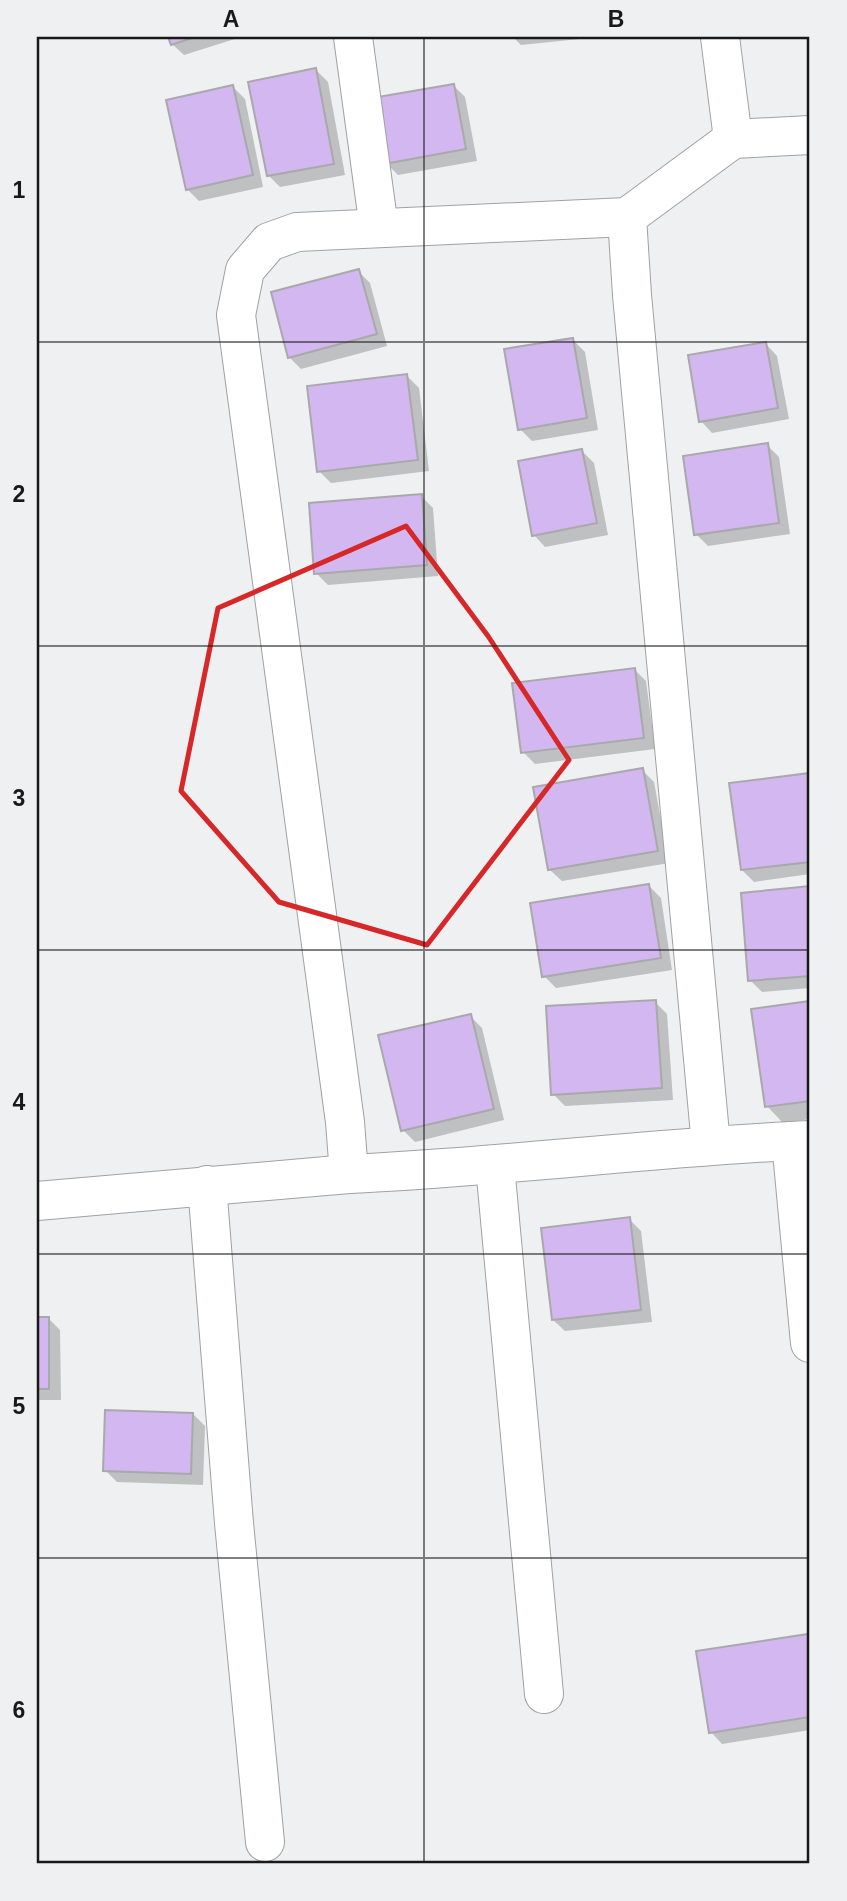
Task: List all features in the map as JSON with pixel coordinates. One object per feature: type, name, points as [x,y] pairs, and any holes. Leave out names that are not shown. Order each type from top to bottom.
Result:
[{"type":"street","points":[[353,37],[379,228]]},
{"type":"street","points":[[720,37],[733,139]]},
{"type":"street","points":[[349,1174],[343,1109],[236,315],[244,270],[269,242],[297,232],[627,217],[733,139],[810,135]]},
{"type":"street","points":[[627,217],[711,1145]]},
{"type":"street","points":[[37,1201],[349,1174],[495,1166],[711,1145],[801,1141],[810,1343]]},
{"type":"street","points":[[495,1166],[544,1694]]},
{"type":"street","points":[[207,1185],[234,1523],[265,1842]]},
{"type":"highlighted area","points":[[406,526],[488,636],[569,760],[427,945],[279,902],[181,791],[218,608]]},
{"type":"building","points":[[168,37],[195,37],[171,45]]},
{"type":"building","points":[[316,68],[334,164],[267,176],[248,82]]},
{"type":"building","points":[[454,84],[466,149],[384,164],[372,98]]},
{"type":"building","points":[[233,85],[253,175],[186,190],[166,100]]},
{"type":"building","points":[[359,269],[377,334],[288,358],[271,292]]},
{"type":"building","points":[[573,338],[587,418],[518,430],[504,349]]},
{"type":"building","points":[[766,342],[778,408],[699,422],[688,355]]},
{"type":"building","points":[[407,374],[418,460],[317,472],[307,386]]},
{"type":"building","points":[[768,443],[779,523],[694,535],[683,456]]},
{"type":"building","points":[[582,449],[597,523],[532,536],[518,461]]},
{"type":"building","points":[[422,494],[427,565],[314,574],[309,503]]},
{"type":"building","points":[[635,668],[644,738],[521,753],[512,683]]},
{"type":"building","points":[[643,768],[658,851],[548,870],[533,787]]},
{"type":"building","points":[[810,773],[810,862],[741,870],[729,783]]},
{"type":"building","points":[[649,884],[661,958],[542,977],[530,903]]},
{"type":"building","points":[[810,886],[810,976],[748,981],[741,893]]},
{"type":"building","points":[[656,1000],[662,1088],[551,1095],[546,1006]]},
{"type":"building","points":[[810,1001],[810,1101],[765,1107],[751,1009]]},
{"type":"building","points":[[471,1014],[494,1109],[401,1131],[378,1035]]},
{"type":"building","points":[[630,1217],[641,1310],[552,1320],[541,1228]]},
{"type":"building","points":[[37,1317],[49,1317],[49,1389],[37,1389]]},
{"type":"building","points":[[105,1410],[193,1413],[191,1474],[103,1471]]},
{"type":"building","points":[[808,1634],[810,1717],[709,1733],[696,1651]]}]
